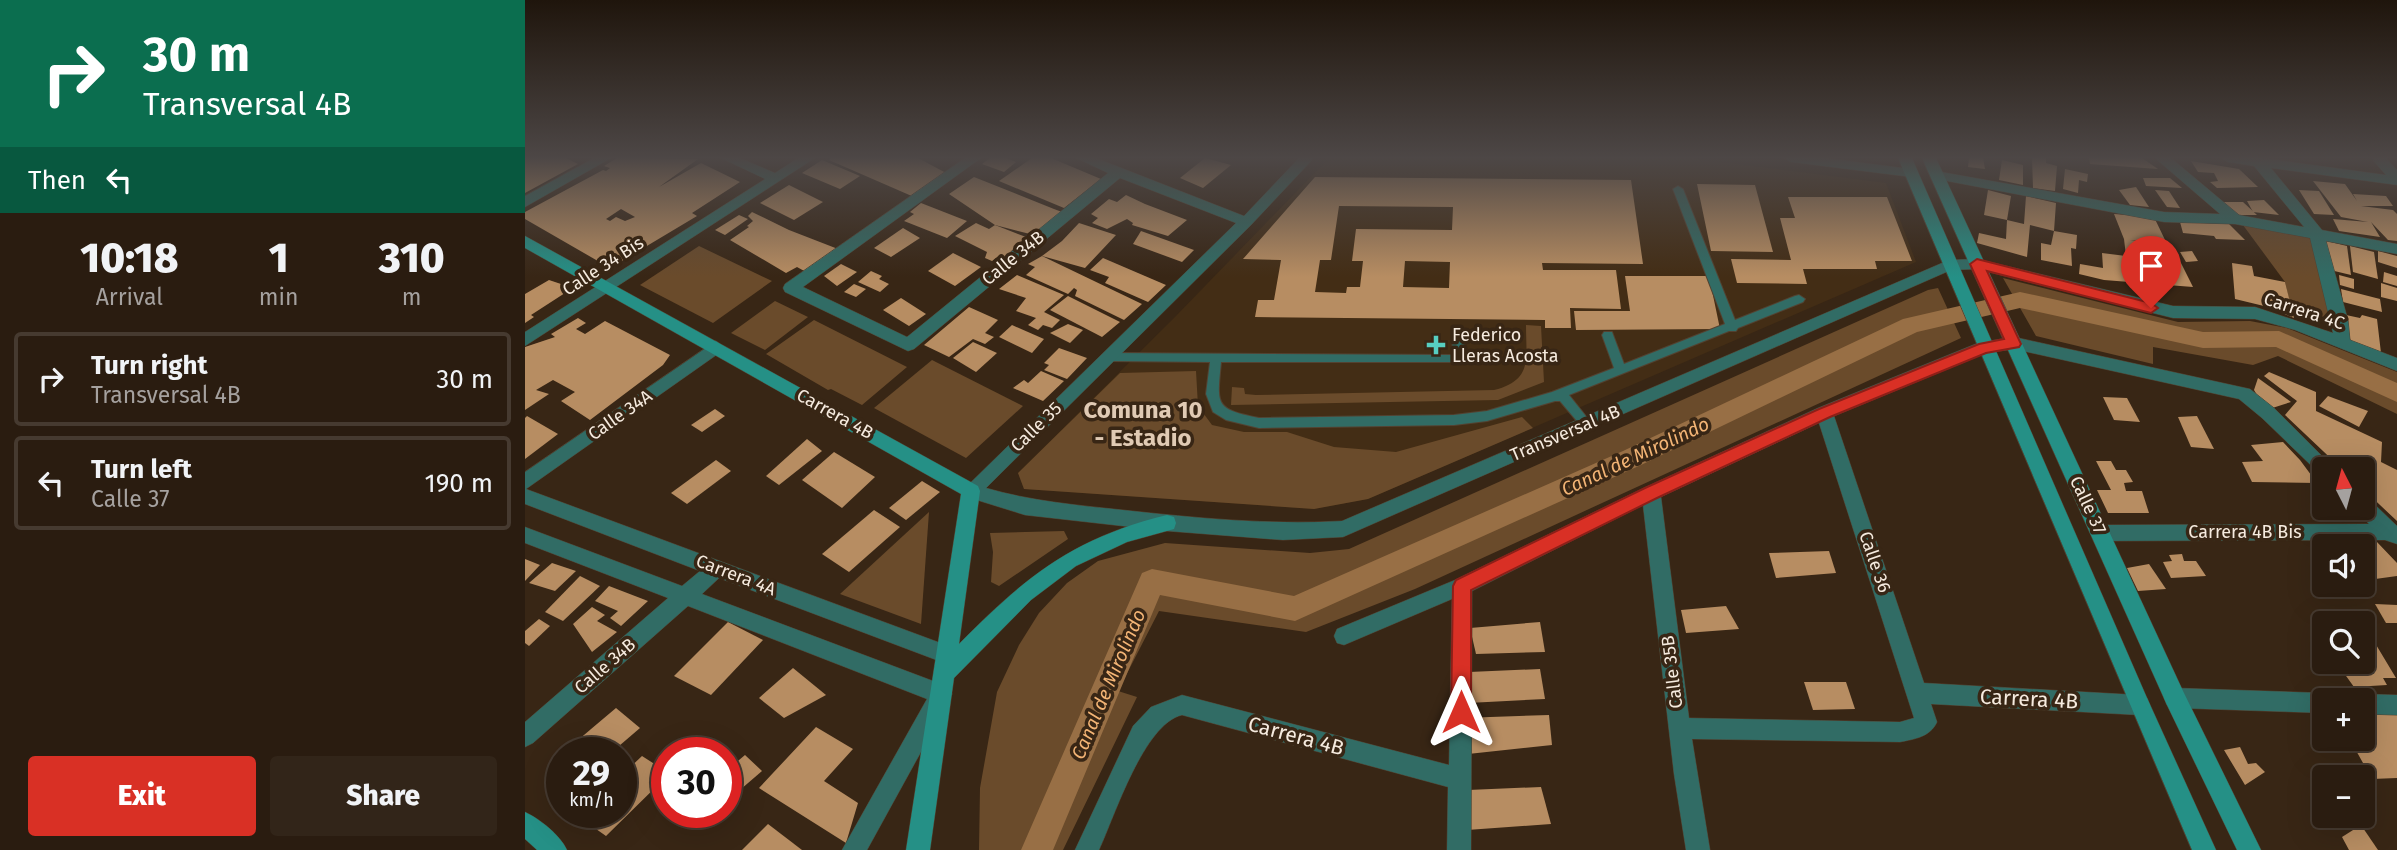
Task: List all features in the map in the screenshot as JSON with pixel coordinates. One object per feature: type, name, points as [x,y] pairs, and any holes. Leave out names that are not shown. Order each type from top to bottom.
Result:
[{"type":"main road","name":"Calle 37","points":[[1921,198],[2204,850]]},
{"type":"main road","name":"Calle 37","points":[[1947,198],[2175,698],[2249,850]]},
{"type":"main road","name":"Carrera 4B","points":[[525,241],[971,491]]},
{"type":"main road","points":[[918,850],[971,491]]},
{"type":"main road","points":[[944,674],[1029,587],[1073,558],[1119,536],[1167,523]]},
{"type":"main road","points":[[525,824],[555,850]]},
{"type":"street","name":"Calle 34 Bis","points":[[525,340],[746,198]]},
{"type":"street","name":"Calle 34B","points":[[918,198],[791,288],[908,345],[1087,198]]},
{"type":"street","points":[[1184,198],[1246,222]]},
{"type":"street","name":"Calle 35","points":[[971,491],[1269,198]]},
{"type":"street","points":[[2061,198],[2164,217],[2235,219],[2397,249]]},
{"type":"street","points":[[2209,198],[2235,219]]},
{"type":"street","points":[[2288,198],[2316,232],[2340,320],[2342,343]]},
{"type":"street","name":"Carrera 4C","points":[[1949,265],[1977,264],[2173,312],[2255,313],[2300,326],[2397,365]]},
{"type":"street","name":"Transversal 4B","points":[[1167,523],[1283,532],[1343,529],[1949,265]]},
{"type":"street","points":[[1344,636],[1462,586],[1651,493],[1982,342],[2011,337],[2244,394],[2314,457]]},
{"type":"street","name":"Calle 34A","points":[[525,482],[716,347]]},
{"type":"street","name":"Calle 36","points":[[1825,413],[1922,703]]},
{"type":"street","name":"Carrera 4B","points":[[971,491],[1025,507],[1167,523]]},
{"type":"street","name":"Calle 35B","points":[[1651,493],[1679,728],[1698,850]]},
{"type":"street","name":"Carrera 4A","points":[[525,496],[717,568],[944,674]]},
{"type":"street","points":[[2375,517],[2394,536]]},
{"type":"street","name":"Carrera 4B Bis","points":[[2101,533],[2394,536]]},
{"type":"street","name":"Carrera 4A","points":[[525,535],[685,595],[944,674]]},
{"type":"street","name":"Calle 34B","points":[[525,736],[717,568]]},
{"type":"street","points":[[1459,850],[1462,586]]},
{"type":"street","points":[[854,850],[944,674]]},
{"type":"street","points":[[2175,698],[2312,703]]},
{"type":"street","points":[[1679,728],[1900,732],[1917,728],[1926,722],[1922,703]]},
{"type":"street","name":"Carrera 4B","points":[[1922,703],[2139,705]]},
{"type":"street","points":[[2375,704],[2397,705]]},
{"type":"street","name":"Carrera 4B","points":[[1087,850],[1141,733],[1153,717],[1167,708],[1182,705],[1461,779]]},
{"type":"lane","points":[[1681,198],[1732,328]]},
{"type":"lane","points":[[1216,358],[1212,394],[1217,409],[1230,417],[1259,423],[1454,420],[1487,416],[1555,396],[1800,299]]},
{"type":"lane","points":[[1458,330],[1459,359]]},
{"type":"lane","points":[[1608,335],[1621,370]]},
{"type":"lane","points":[[1108,357],[1493,359]]},
{"type":"lane","points":[[1555,396],[1563,397],[1586,424]]},
{"type":"shaded area","name":"Federico Lleras Acosta","points":[[1291,198],[1892,198],[1916,262],[1368,499],[1314,509],[1024,489],[1018,473]]},
{"type":"shaded area","points":[[2240,221],[2308,232],[2335,320],[2291,308],[2285,282]]},
{"type":"shaded area","points":[[699,246],[772,281],[713,323],[640,285]]},
{"type":"shaded area","points":[[2003,278],[2178,322],[2250,321],[2287,328],[2397,372],[2397,414],[2278,356],[2253,365],[2153,347],[2153,364],[2036,336]]},
{"type":"shaded area","points":[[1938,288],[1961,338],[1415,589],[1306,632],[1159,611],[1118,691],[1137,697],[1063,850],[979,850],[980,788],[997,692],[1019,645],[1039,613],[1067,583],[1098,561],[1165,543],[1310,553],[1349,549],[1928,290]]},
{"type":"shaded area","points":[[775,301],[808,317],[765,350],[731,333]]},
{"type":"shaded area","points":[[814,320],[907,367],[862,405],[831,389],[828,390],[766,354]]},
{"type":"shaded area","points":[[1526,325],[1541,326],[1544,382],[1498,400],[1231,405],[1232,387],[1244,388],[1245,394],[1256,395],[1494,390],[1515,380],[1525,366]]},
{"type":"shaded area","points":[[932,360],[1023,406],[966,458],[874,408]]},
{"type":"shaded area","points":[[1196,371],[1198,406],[1212,425],[1244,432],[1287,432],[1334,447],[1396,452],[1522,417],[1533,428],[1368,499],[1314,509],[1024,489],[1018,473],[1120,373]]},
{"type":"shaded area","points":[[929,512],[921,624],[840,594]]},
{"type":"shaded area","points":[[1064,531],[1068,539],[999,586],[991,582],[993,552],[990,533]]},
{"type":"building","points":[[552,198],[716,198],[692,213],[697,216],[610,268],[525,219],[525,212]],"holes":[[[621,209],[635,217],[625,221],[616,217],[610,221],[606,219]]]},
{"type":"building","points":[[769,198],[814,198],[823,202],[794,220],[760,203]]},
{"type":"building","points":[[954,198],[1026,198],[1062,212],[1034,235],[995,225]]},
{"type":"building","points":[[1039,198],[1077,198],[1064,208]]},
{"type":"building","points":[[1123,198],[1132,198],[1187,220],[1168,236],[1132,225],[1127,219],[1107,229],[1092,223],[1098,218],[1091,214],[1109,199],[1117,202]]},
{"type":"building","points":[[1297,198],[1634,198],[1643,264],[1542,263],[1543,270],[1616,270],[1621,309],[1570,308],[1571,328],[1545,328],[1545,320],[1255,317],[1258,300],[1274,300],[1281,260],[1243,259]],"holes":[[[1339,206],[1453,207],[1452,230],[1356,229],[1352,261],[1363,261],[1360,287],[1347,287],[1346,293],[1315,292],[1320,260],[1331,260]],[[1405,261],[1450,262],[1449,288],[1403,287]]]},
{"type":"building","points":[[1700,198],[1758,198],[1773,252],[1711,251]]},
{"type":"building","points":[[1788,198],[1887,198],[1912,261],[1875,261],[1877,269],[1803,269],[1807,284],[1737,283],[1731,259],[1791,260],[1780,218],[1795,218]]},
{"type":"building","points":[[1987,198],[2011,198],[2007,220],[1984,215]]},
{"type":"building","points":[[2026,198],[2056,203],[2054,231],[2030,225],[2027,257],[1977,243],[1979,233],[2006,239],[2007,220],[2024,224]]},
{"type":"building","points":[[2125,198],[2143,198],[2149,207],[2130,205]]},
{"type":"building","points":[[2160,198],[2173,198],[2180,208],[2167,207]]},
{"type":"building","points":[[2304,198],[2323,198],[2334,215],[2314,214]]},
{"type":"building","points":[[2326,198],[2355,198],[2357,201],[2355,198],[2387,198],[2393,206],[2361,206],[2393,210],[2397,214],[2397,241],[2388,240],[2371,222],[2380,237],[2339,231],[2333,219],[2368,222],[2341,217]]},
{"type":"building","points":[[2264,200],[2279,215],[2253,212],[2247,201]]},
{"type":"building","points":[[2221,202],[2243,202],[2257,215],[2237,215]]},
{"type":"building","points":[[921,203],[967,221],[947,238],[904,221],[914,214],[910,212]]},
{"type":"building","points":[[752,212],[838,249],[806,272],[797,267],[786,273],[730,240],[749,227],[747,226],[753,221],[748,216]]},
{"type":"building","points":[[2114,214],[2154,217],[2166,242],[2130,240],[2145,242],[2152,259],[2163,260],[2158,248],[2175,251],[2193,287],[2104,280],[2079,274],[2080,264],[2103,268],[2102,253],[2126,256],[2124,239]]},
{"type":"building","points":[[739,215],[748,219],[725,235],[715,230]]},
{"type":"building","points":[[2180,222],[2229,224],[2245,240],[2216,239],[2214,236],[2183,233]]},
{"type":"building","points":[[976,223],[989,229],[995,225],[1026,237],[1005,257],[999,256],[992,261],[985,258],[987,252],[955,236]]},
{"type":"building","points":[[1079,223],[1116,235],[1085,268],[1042,256],[1062,241]]},
{"type":"building","points":[[903,228],[920,238],[891,257],[874,248]]},
{"type":"building","points":[[1141,231],[1194,250],[1182,262],[1133,244]]},
{"type":"building","points":[[2054,231],[2077,235],[2076,249],[2071,248],[2072,266],[2041,260],[2041,243],[2051,245]]},
{"type":"building","points":[[2322,240],[2347,246],[2351,275],[2326,269]]},
{"type":"building","points":[[2350,246],[2374,252],[2378,279],[2353,272]]},
{"type":"building","points":[[2192,251],[2198,261],[2186,262],[2180,252]]},
{"type":"building","points":[[2378,251],[2397,256],[2397,268],[2378,262]]},
{"type":"building","points":[[953,253],[981,267],[955,286],[928,271]]},
{"type":"building","points":[[1042,256],[1142,304],[1124,320],[1075,296],[1077,290],[1074,288],[1068,294],[1026,275],[1035,267],[1028,264]]},
{"type":"building","points":[[1103,258],[1166,285],[1148,302],[1105,283],[1109,277],[1090,270]]},
{"type":"building","points":[[2232,263],[2252,266],[2254,276],[2285,282],[2294,318],[2264,306],[2235,299]]},
{"type":"building","points":[[841,264],[857,272],[837,286],[824,276]]},
{"type":"building","points":[[871,271],[882,276],[879,279],[889,284],[880,292],[858,282]]},
{"type":"building","points":[[2384,272],[2397,276],[2397,286],[2383,282]]},
{"type":"building","points":[[1017,275],[1064,295],[1044,312],[1060,320],[1052,328],[1043,325],[1038,330],[1028,325],[1036,318],[1016,311],[1026,298],[999,289]]},
{"type":"building","points":[[2339,275],[2354,279],[2354,289],[2340,285]]},
{"type":"building","points":[[1625,276],[1709,276],[1720,329],[1576,330],[1574,311],[1630,311]]},
{"type":"building","points":[[549,280],[564,285],[565,293],[531,315],[534,317],[525,323],[525,294]]},
{"type":"building","points":[[2381,283],[2397,288],[2397,301],[2381,297]]},
{"type":"building","points":[[854,284],[866,289],[856,297],[844,292]]},
{"type":"building","points":[[2341,289],[2380,299],[2382,312],[2343,302]]},
{"type":"building","points":[[1068,296],[1120,322],[1102,337],[1050,310]]},
{"type":"building","points":[[901,298],[926,314],[909,326],[883,310]]},
{"type":"building","points":[[969,307],[998,320],[985,333],[994,337],[985,344],[973,339],[949,357],[924,345]]},
{"type":"building","points":[[2346,315],[2377,319],[2381,353],[2351,344]]},
{"type":"building","points":[[578,318],[586,323],[576,329],[585,334],[605,321],[670,355],[663,365],[590,420],[561,401],[575,392],[553,380],[536,390],[549,394],[525,410],[525,347],[555,337],[551,334]]},
{"type":"building","points":[[1068,324],[1083,330],[1070,343],[1050,333]]},
{"type":"building","points":[[1012,325],[1044,339],[1032,353],[999,337]]},
{"type":"building","points":[[973,342],[997,353],[976,372],[953,358]]},
{"type":"building","points":[[1059,348],[1087,358],[1067,379],[1044,370],[1049,365],[1044,363]]},
{"type":"building","points":[[1041,371],[1064,381],[1043,401],[1013,388],[1024,380],[1028,383]]},
{"type":"building","points":[[2269,372],[2316,392],[2316,411],[2382,442],[2381,462],[2397,470],[2397,521],[2375,500],[2375,457],[2329,457],[2285,415],[2297,401],[2264,376]]},
{"type":"building","points":[[2258,378],[2291,402],[2266,410],[2254,390]]},
{"type":"building","points":[[2328,396],[2368,411],[2359,427],[2319,406]]},
{"type":"building","points":[[2103,397],[2127,398],[2140,422],[2114,420]]},
{"type":"building","points":[[715,409],[725,416],[702,432],[691,425]]},
{"type":"building","points":[[527,416],[558,434],[525,459],[525,418]]},
{"type":"building","points":[[2197,416],[2214,449],[2191,447],[2178,417]]},
{"type":"building","points":[[807,439],[822,451],[779,485],[766,476]]},
{"type":"building","points":[[2283,442],[2312,476],[2312,483],[2252,482],[2242,462],[2263,461],[2251,445]]},
{"type":"building","points":[[834,452],[875,477],[842,508],[802,480]]},
{"type":"building","points":[[716,460],[731,471],[687,504],[671,493]]},
{"type":"building","points":[[2096,461],[2111,461],[2116,470],[2126,470],[2133,482],[2124,483],[2126,491],[2142,491],[2149,513],[2108,513],[2097,490],[2111,490]]},
{"type":"building","points":[[922,481],[940,492],[906,520],[889,508]]},
{"type":"building","points":[[874,510],[900,527],[849,572],[822,554]]},
{"type":"building","points":[[2375,542],[2397,563],[2397,576],[2375,579]]},
{"type":"building","points":[[1829,551],[1836,573],[1776,578],[1769,553]]},
{"type":"building","points":[[2182,554],[2184,561],[2196,561],[2206,576],[2171,578],[2163,562],[2172,561],[2169,555]]},
{"type":"building","points":[[525,559],[540,565],[525,581]]},
{"type":"building","points":[[552,563],[576,571],[555,591],[529,583]]},
{"type":"building","points":[[2149,564],[2166,589],[2138,591],[2127,568]]},
{"type":"building","points":[[580,576],[600,586],[563,621],[545,612]]},
{"type":"building","points":[[609,586],[648,601],[621,626],[610,618],[618,611],[595,601]]},
{"type":"building","points":[[2375,604],[2397,605],[2397,623],[2386,623]]},
{"type":"building","points":[[1726,606],[1739,629],[1686,633],[1681,610]]},
{"type":"building","points":[[592,607],[605,615],[597,621],[617,632],[592,652],[573,624]]},
{"type":"building","points":[[539,619],[550,626],[529,646],[525,643],[525,631]]},
{"type":"building","points":[[728,622],[763,640],[711,695],[674,676]]},
{"type":"building","points":[[1540,622],[1545,652],[1476,654],[1470,628]]},
{"type":"building","points":[[2375,643],[2396,678],[2383,678],[2387,685],[2354,687],[2345,674],[2375,674]]},
{"type":"building","points":[[793,668],[826,695],[784,718],[759,698]]},
{"type":"building","points":[[1540,669],[1545,699],[1468,703],[1469,672]]},
{"type":"building","points":[[1804,682],[1846,682],[1855,709],[1813,710]]},
{"type":"building","points":[[616,708],[640,728],[630,737],[582,737]]},
{"type":"building","points":[[2375,714],[2397,715],[2397,778],[2375,779],[2375,765],[2364,765],[2356,751],[2375,751]]},
{"type":"building","points":[[1549,715],[1552,745],[1468,754],[1462,718]]},
{"type":"building","points":[[816,727],[853,749],[824,781],[858,803],[846,843],[759,788]]},
{"type":"building","points":[[2240,747],[2248,764],[2256,763],[2265,772],[2245,785],[2224,750]]},
{"type":"building","points":[[745,755],[762,771],[742,788],[742,758]]},
{"type":"building","points":[[642,756],[651,762],[651,792],[637,806],[637,761]]},
{"type":"building","points":[[1541,787],[1551,824],[1467,830],[1468,790]]},
{"type":"building","points":[[768,824],[802,850],[742,850]]},
{"type":"building","points":[[595,828],[614,828],[606,836]]},
{"type":"building","points":[[2356,828],[2363,828],[2378,850],[2349,850],[2342,837]]},
{"type":"waterway","name":"Canal de Mirolindo","points":[[1037,850],[1152,581],[1295,609],[1632,458],[1911,325],[2020,300],[2203,340],[2279,339],[2397,393]]},
{"type":"place","name":"Federico Lleras Acosta","points":[[1436,345]]},
{"type":"district","name":"Comuna 10 - Estadio","points":[[1143,424]]},
{"type":"route","points":[[1461,712],[1462,586],[1651,493],[1825,413],[1984,347],[2014,344],[1977,264],[2151,308]]}]
